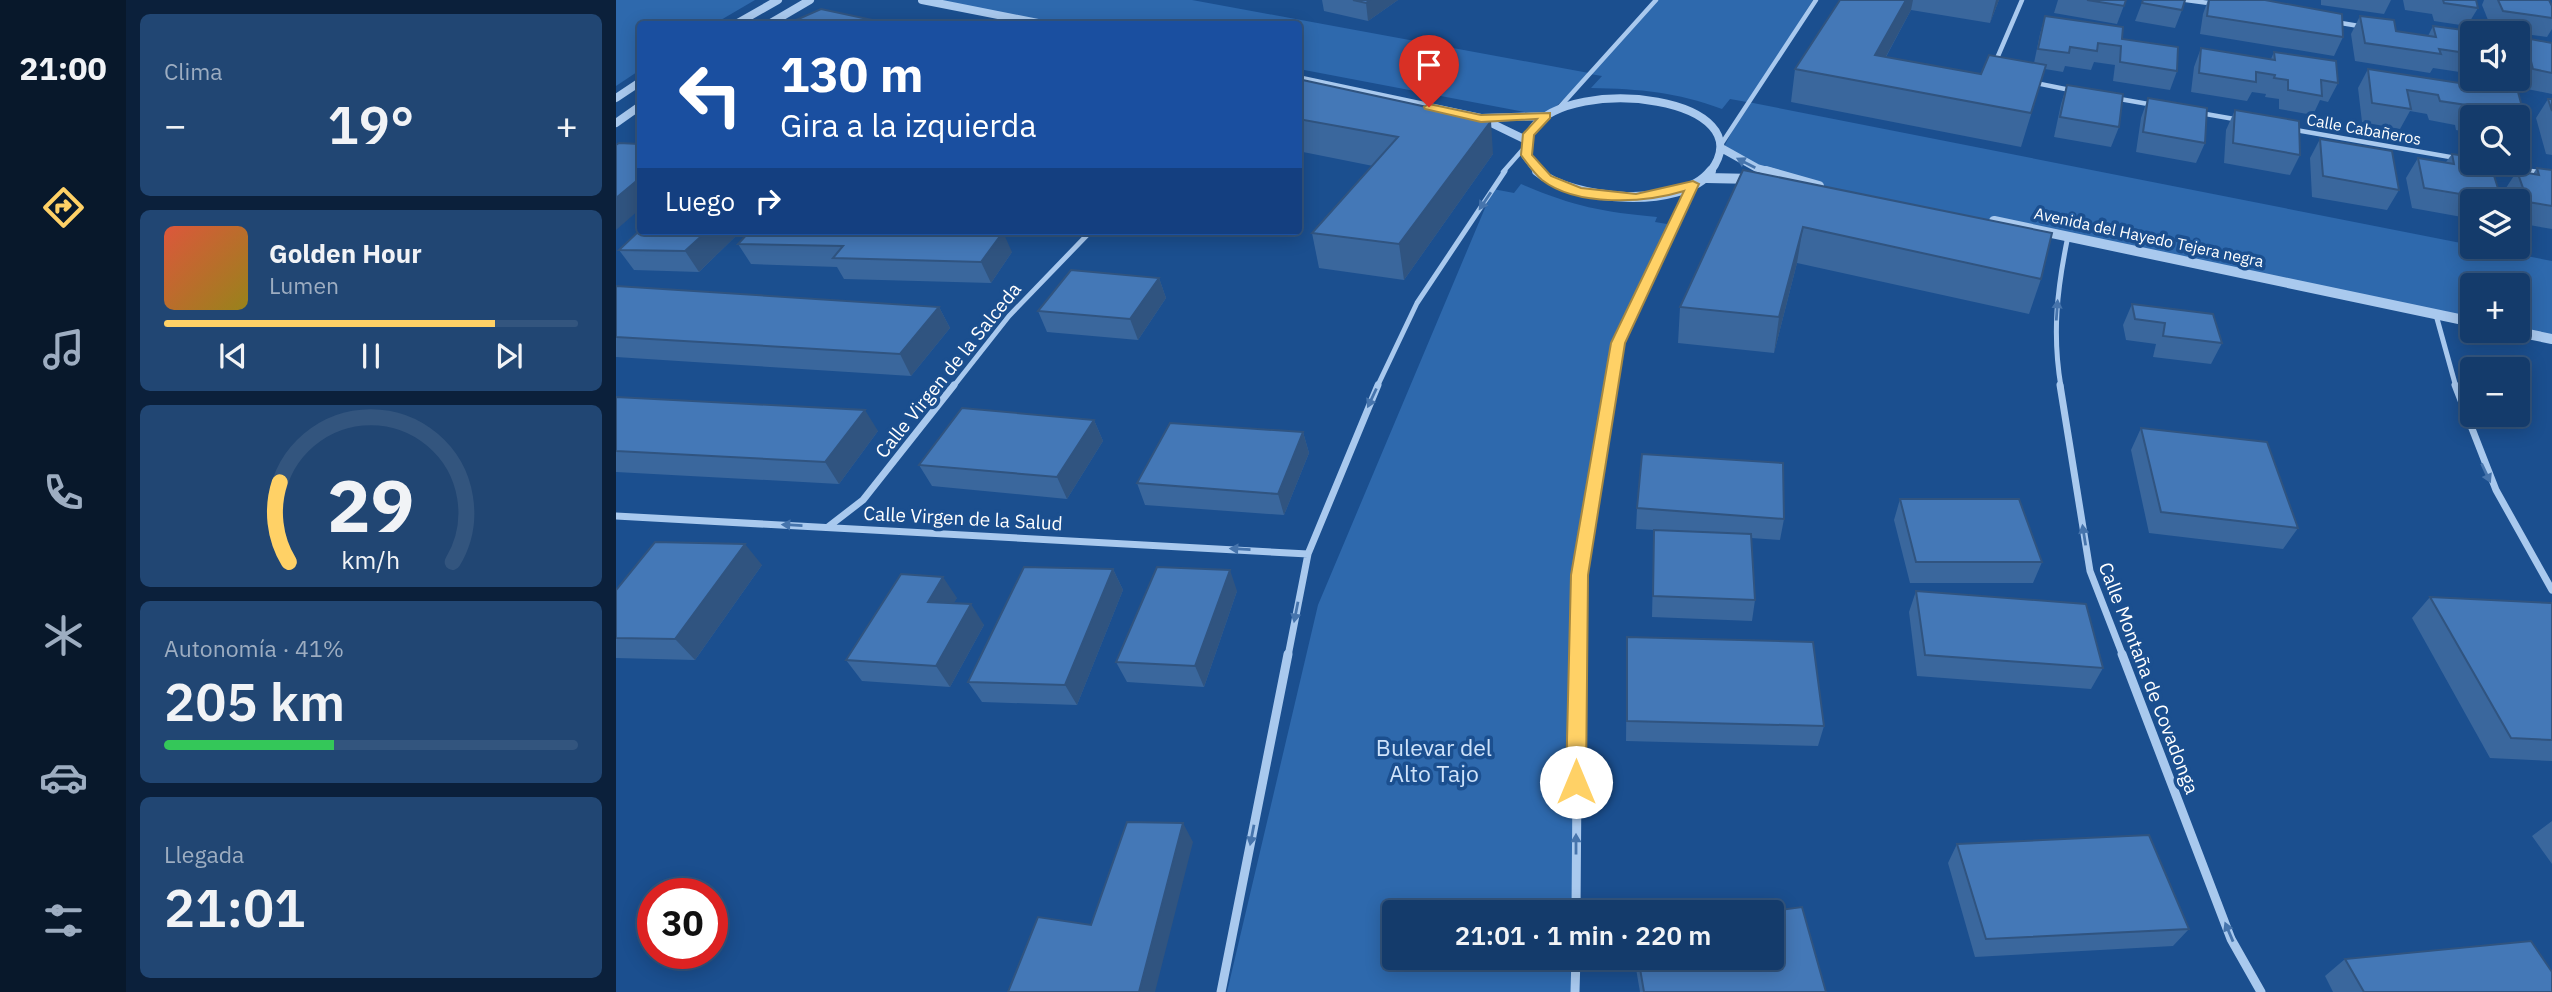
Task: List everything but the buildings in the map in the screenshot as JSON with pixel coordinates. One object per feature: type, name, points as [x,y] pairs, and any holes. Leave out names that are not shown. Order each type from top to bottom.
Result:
[{"type":"street","points":[[741,21],[778,0]]},
{"type":"street","points":[[774,21],[810,0]]},
{"type":"street","points":[[922,0],[1028,21]]},
{"type":"street","points":[[1557,110],[1656,0]]},
{"type":"street","points":[[1707,178],[1718,164],[1722,146],[1816,0]]},
{"type":"street","points":[[1998,69],[1993,60],[2022,0]]},
{"type":"street","points":[[2186,0],[2227,6]]},
{"type":"street","points":[[2323,20],[2377,29]]},
{"type":"street","points":[[2021,79],[2080,92]]},
{"type":"street","points":[[1302,80],[1481,118],[1519,134],[1526,144],[1531,164],[1547,178],[1591,195],[1656,196],[1707,178],[1745,178],[1819,186]]},
{"type":"street","points":[[616,98],[637,84]]},
{"type":"street","points":[[2107,97],[2161,106]]},
{"type":"street","points":[[1222,992],[1308,554],[1365,413],[1417,303],[1502,174],[1526,144],[1534,126],[1557,110],[1611,98],[1656,101],[1684,109],[1704,120],[1716,131],[1722,146],[1757,168],[1832,189]]},
{"type":"street","points":[[616,122],[637,108]]},
{"type":"street","points":[[2188,111],[2242,120]]},
{"type":"street","points":[[1481,118],[1546,116]]},
{"type":"street","name":"Calle Cabañeros","points":[[2283,127],[2460,159]]},
{"type":"street","points":[[2530,170],[2552,174]]},
{"type":"street","points":[[1576,900],[1579,575],[1618,343],[1693,184]]},
{"type":"street","name":"Avenida del Hayedo Tejera negra","points":[[1976,218],[2460,320]]},
{"type":"street","name":"Calle Virgen de la Salceda","points":[[828,527],[863,499],[1009,316],[1087,235]]},
{"type":"street","name":"Calle Montaña de Covadonga","points":[[2068,236],[2059,278],[2054,345],[2090,571],[2231,939],[2261,992]]},
{"type":"street","points":[[2436,315],[2460,407],[2481,461],[2512,528],[2552,590]]},
{"type":"street","points":[[2530,334],[2552,339]]},
{"type":"street","name":"Calle Virgen de la Salud","points":[[616,516],[1308,554]]},
{"type":"street","points":[[1576,970],[1576,992]]},
{"type":"green space","points":[[616,0],[755,0],[719,21],[637,21],[637,72],[616,86]]},
{"type":"green space","points":[[930,0],[1192,0],[1589,73],[1656,0],[1813,0],[1748,102],[2460,243],[2460,259],[2530,259],[2530,257],[2552,261],[2552,339],[2530,334],[2530,273],[2460,273],[2460,319],[1819,186],[1779,175],[1723,149],[1747,102],[1730,99],[1722,109],[1658,92],[1591,88],[1602,76],[1590,74],[1546,116],[1302,70],[1302,21],[1044,21]]},
{"type":"green space","name":"Bulevar del Alto Tajo","points":[[1521,184],[1572,203],[1657,217],[1655,222],[1673,225],[1618,343],[1587,528],[1578,900],[1382,900],[1382,970],[1577,970],[1576,992],[1227,992],[1318,605],[1493,189],[1514,193]]},
{"type":"route","points":[[1429,107],[1481,118],[1511,120],[1546,116],[1534,126],[1526,140],[1526,155],[1531,164],[1547,178],[1591,195],[1636,198],[1656,196],[1693,184],[1618,343],[1579,575],[1576,782]]}]
